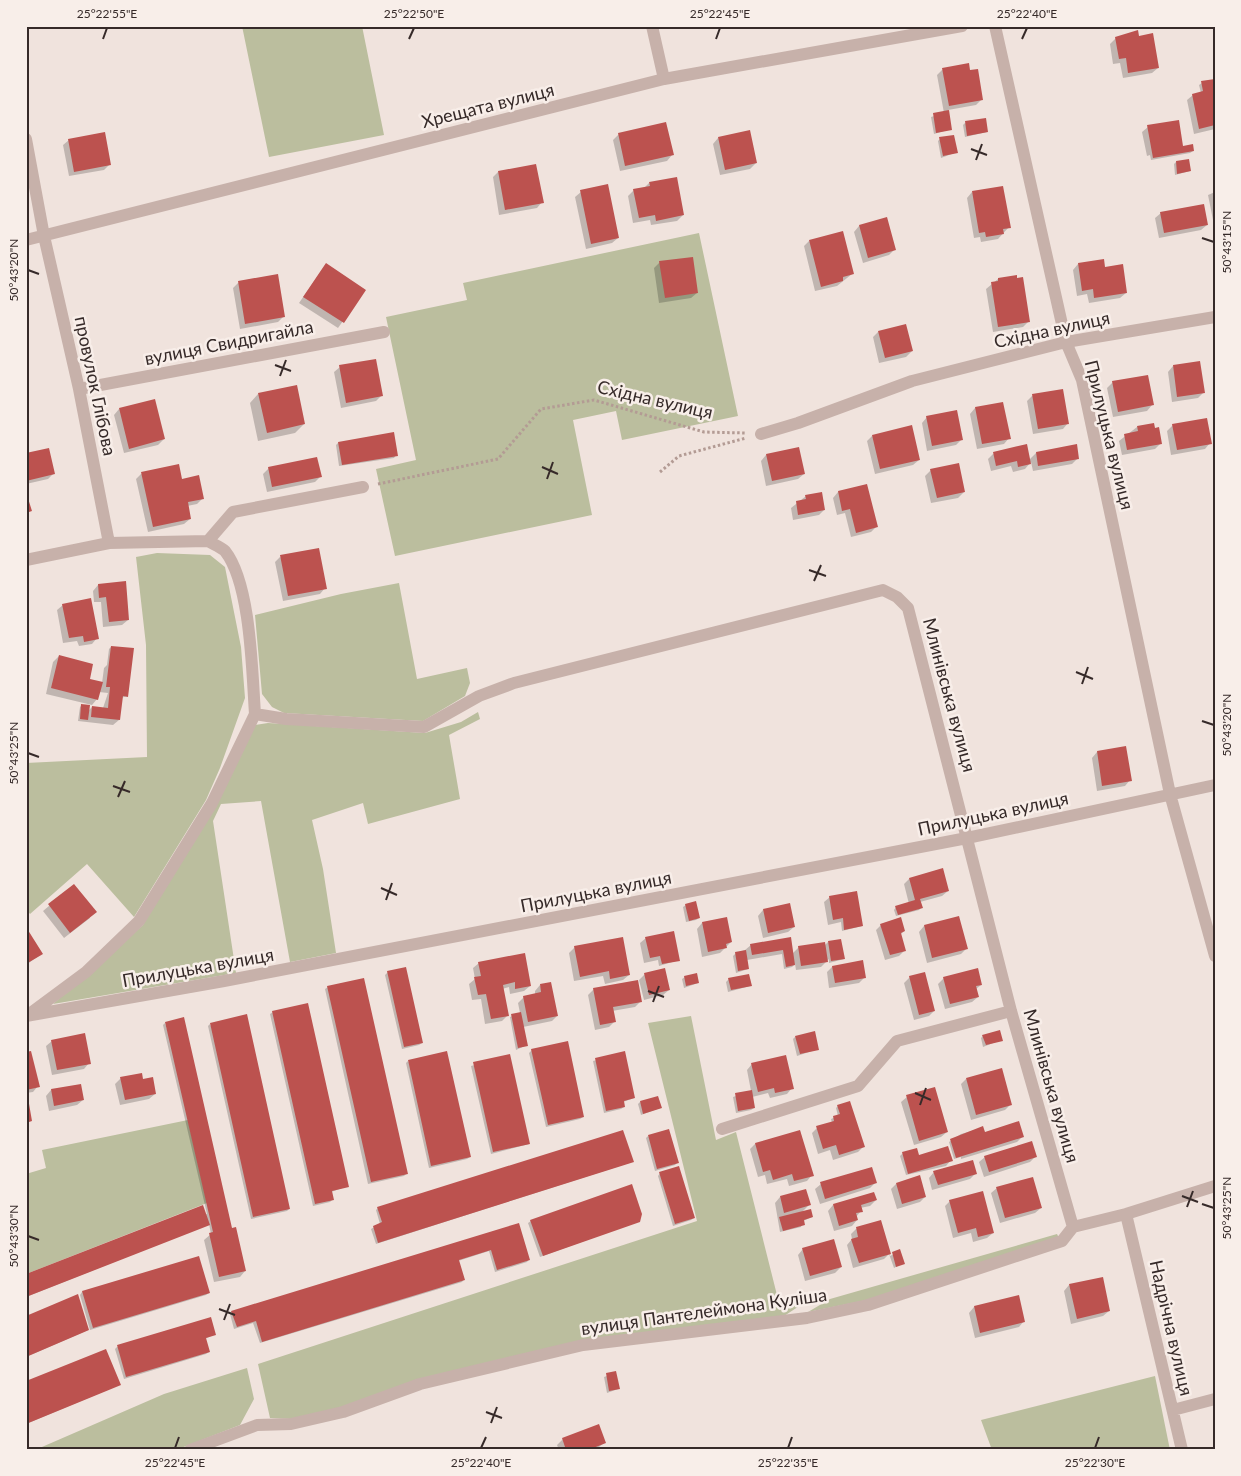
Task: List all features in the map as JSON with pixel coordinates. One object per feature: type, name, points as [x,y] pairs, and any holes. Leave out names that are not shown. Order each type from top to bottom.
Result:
[{"type":"street","points":[[652,26],[664,79]]},
{"type":"street","name":"Хрещата вулиця","points":[[26,240],[664,79],[962,26]]},
{"type":"street","name":"Прилуцька вулиця","points":[[995,26],[1066,342],[1082,380],[1170,794],[1215,956]]},
{"type":"street","name":"провулок Глібова","points":[[26,139],[44,236],[79,389],[109,542]]},
{"type":"street","name":"Східна вулиця","points":[[761,434],[798,423],[912,381],[1066,342],[1215,318]]},
{"type":"street","name":"вулиця Свидригайла","points":[[79,389],[384,332]]},
{"type":"street","points":[[208,541],[233,512],[363,487]]},
{"type":"street","points":[[26,560],[109,542],[208,541],[224,550],[239,580],[250,646],[255,714],[212,803],[138,921],[86,972],[26,1016]]},
{"type":"street","name":"Млинівська вулиця","points":[[255,714],[286,719],[424,727],[479,696],[514,683],[882,590],[897,597],[908,608],[1010,1011],[1073,1227]]},
{"type":"street","name":"Прилуцька вулиця","points":[[26,1016],[224,981],[967,838],[1215,785]]},
{"type":"street","points":[[722,1129],[858,1086],[897,1041],[1010,1011]]},
{"type":"street","name":"вулиця Пантелеймона Куліша","points":[[190,1450],[257,1425],[291,1424],[343,1412],[420,1384],[583,1345],[806,1318],[868,1304],[1062,1241],[1073,1227],[1126,1214],[1215,1186]]},
{"type":"street","name":"Надрічна вулиця","points":[[1126,1214],[1182,1450]]},
{"type":"street","points":[[1173,1410],[1215,1399]]},
{"type":"path","name":"Східна вулиця","points":[[363,487],[498,459],[541,409],[594,400],[704,432],[761,434]]},
{"type":"path","points":[[660,472],[679,456],[761,434]]},
{"type":"green space","points":[[242,26],[362,26],[384,135],[269,157]]},
{"type":"green space","points":[[699,233],[738,416],[622,440],[616,411],[573,420],[592,515],[395,556],[376,469],[416,460],[386,317],[467,300],[463,283]]},
{"type":"green space","points":[[157,553],[210,555],[225,567],[241,647],[245,698],[220,768],[206,800],[134,917],[87,864],[30,914],[26,909],[26,763],[147,757],[146,645],[136,557]]},
{"type":"green space","points":[[399,583],[417,679],[467,668],[470,683],[465,696],[423,721],[284,713],[272,707],[262,694],[255,615],[341,594]]},
{"type":"green space","points":[[478,712],[480,719],[449,735],[460,799],[368,824],[363,803],[312,820],[323,869],[336,953],[290,962],[261,801],[221,804],[213,821],[236,973],[53,1004],[143,925],[255,725],[268,723],[425,733],[461,722]]},
{"type":"green space","points":[[691,1016],[716,1140],[736,1132],[780,1307],[804,1303],[784,1316],[582,1340],[342,1407],[291,1419],[270,1418],[258,1364],[697,1221],[648,1023]]},
{"type":"green space","points":[[188,1120],[207,1203],[26,1274],[26,1174],[46,1168],[42,1150]]},
{"type":"green space","points":[[1057,1234],[1059,1238],[867,1300],[808,1312],[830,1299]]},
{"type":"green space","points":[[247,1368],[254,1399],[240,1425],[176,1450],[35,1450],[164,1394]]},
{"type":"green space","points":[[1155,1376],[1170,1450],[992,1450],[981,1420]]},
{"type":"building","points":[[1138,30],[1139,36],[1153,33],[1159,68],[1128,73],[1126,58],[1119,59],[1115,37]]},
{"type":"building","points":[[969,63],[970,70],[978,69],[983,100],[949,106],[942,68]]},
{"type":"building","points":[[1215,79],[1215,125],[1199,129],[1192,94],[1203,91],[1201,81]]},
{"type":"building","points":[[949,110],[952,130],[936,133],[933,113]]},
{"type":"building","points":[[986,118],[988,132],[967,136],[965,121]]},
{"type":"building","points":[[1179,120],[1183,146],[1193,144],[1194,151],[1153,158],[1147,125]]},
{"type":"building","points":[[666,122],[674,155],[625,166],[618,133]]},
{"type":"building","points":[[750,130],[757,163],[725,170],[718,137]]},
{"type":"building","points":[[105,132],[111,165],[74,172],[68,139]]},
{"type":"building","points":[[954,135],[958,153],[943,156],[939,137]]},
{"type":"building","points":[[1189,159],[1191,171],[1177,174],[1176,161]]},
{"type":"building","points":[[536,164],[544,203],[505,210],[498,171]]},
{"type":"building","points":[[677,177],[684,215],[656,221],[655,215],[639,218],[633,189],[650,186],[649,182]]},
{"type":"building","points":[[608,184],[619,238],[591,244],[580,190]]},
{"type":"building","points":[[1003,186],[1011,228],[1003,229],[1004,234],[986,237],[985,232],[979,233],[972,191]]},
{"type":"building","points":[[1204,204],[1208,225],[1164,233],[1160,212]]},
{"type":"building","points":[[887,217],[896,250],[868,258],[859,225]]},
{"type":"building","points":[[843,231],[854,274],[843,277],[843,281],[821,287],[809,240]]},
{"type":"building","points":[[693,257],[698,293],[665,298],[659,261]]},
{"type":"building","points":[[1104,259],[1105,267],[1123,264],[1127,293],[1094,298],[1093,289],[1082,291],[1078,263]]},
{"type":"building","points":[[326,263],[366,290],[344,323],[303,297]]},
{"type":"building","points":[[278,274],[285,317],[245,324],[238,281]]},
{"type":"building","points":[[1017,275],[1017,278],[1023,277],[1030,322],[998,327],[991,282],[998,281],[998,278]]},
{"type":"building","points":[[906,324],[913,351],[885,358],[878,331]]},
{"type":"building","points":[[376,359],[383,396],[346,403],[339,365]]},
{"type":"building","points":[[1200,361],[1205,393],[1177,397],[1173,365]]},
{"type":"building","points":[[1148,375],[1154,405],[1118,412],[1112,381]]},
{"type":"building","points":[[297,385],[305,424],[267,433],[258,393]]},
{"type":"building","points":[[1063,389],[1069,424],[1038,429],[1032,394]]},
{"type":"building","points":[[155,399],[165,439],[129,449],[119,408]]},
{"type":"building","points":[[1003,402],[1011,439],[982,444],[975,407]]},
{"type":"building","points":[[957,410],[963,440],[932,446],[926,416]]},
{"type":"building","points":[[1207,418],[1212,444],[1177,450],[1172,424]]},
{"type":"building","points":[[1154,423],[1155,428],[1159,427],[1162,444],[1127,450],[1124,434],[1138,431],[1137,426]]},
{"type":"building","points":[[912,425],[920,460],[880,469],[872,435]]},
{"type":"building","points":[[394,432],[398,456],[342,465],[338,442]]},
{"type":"building","points":[[1027,444],[1031,464],[1018,467],[1017,461],[996,466],[993,452]]},
{"type":"building","points":[[1077,444],[1079,459],[1038,466],[1036,452]]},
{"type":"building","points":[[799,447],[805,474],[772,481],[766,454]]},
{"type":"building","points":[[49,448],[55,474],[26,481],[26,453]]},
{"type":"building","points":[[317,457],[322,477],[272,487],[268,467]]},
{"type":"building","points":[[959,463],[965,492],[937,498],[930,469]]},
{"type":"building","points":[[179,464],[182,479],[199,475],[204,499],[188,502],[191,519],[153,527],[141,472]]},
{"type":"building","points":[[867,484],[878,527],[856,533],[850,509],[842,511],[838,491]]},
{"type":"building","points":[[26,492],[32,511],[26,513]]},
{"type":"building","points":[[822,492],[825,510],[798,515],[796,501],[806,499],[805,495]]},
{"type":"building","points":[[319,548],[327,589],[288,596],[280,555]]},
{"type":"building","points":[[126,581],[129,620],[109,622],[106,597],[99,598],[98,584]]},
{"type":"building","points":[[91,598],[99,639],[84,642],[83,636],[69,638],[62,604]]},
{"type":"building","points":[[111,646],[134,648],[128,697],[123,696],[120,720],[91,717],[92,706],[108,708],[110,687],[106,687]]},
{"type":"building","points":[[59,655],[93,664],[90,679],[103,682],[98,700],[51,688]]},
{"type":"building","points":[[81,704],[90,705],[88,720],[80,719]]},
{"type":"building","points":[[1126,746],[1132,781],[1102,786],[1097,751]]},
{"type":"building","points":[[943,868],[949,891],[920,899],[923,908],[898,915],[895,906],[915,900],[909,878]]},
{"type":"building","points":[[74,884],[97,912],[70,933],[48,904]]},
{"type":"building","points":[[857,891],[863,926],[844,930],[843,918],[833,920],[829,896]]},
{"type":"building","points":[[696,901],[700,918],[689,921],[685,904]]},
{"type":"building","points":[[790,903],[795,927],[768,933],[763,909]]},
{"type":"building","points":[[959,916],[968,949],[932,958],[924,925]]},
{"type":"building","points":[[727,917],[732,942],[726,944],[727,948],[708,952],[702,922]]},
{"type":"building","points":[[901,917],[905,931],[901,933],[906,951],[890,955],[880,924]]},
{"type":"building","points":[[26,927],[43,954],[26,964]]},
{"type":"building","points":[[674,931],[680,961],[662,964],[660,956],[650,958],[645,937]]},
{"type":"building","points":[[623,937],[630,975],[610,979],[609,971],[580,977],[574,946]]},
{"type":"building","points":[[791,937],[795,965],[786,967],[783,950],[752,955],[750,944]]},
{"type":"building","points":[[841,939],[845,959],[831,961],[828,941]]},
{"type":"building","points":[[825,942],[828,962],[801,966],[798,946]]},
{"type":"building","points":[[746,950],[749,969],[738,971],[735,952]]},
{"type":"building","points":[[525,953],[531,986],[515,989],[515,982],[503,985],[509,1016],[491,1019],[486,994],[478,995],[474,977],[481,976],[478,962]]},
{"type":"building","points":[[863,960],[866,978],[835,983],[832,966]]},
{"type":"building","points":[[406,967],[423,1043],[404,1047],[387,971]]},
{"type":"building","points":[[665,968],[670,990],[649,995],[644,973]]},
{"type":"building","points":[[978,968],[982,985],[976,986],[979,997],[950,1004],[943,977]]},
{"type":"building","points":[[925,972],[935,1011],[919,1015],[909,976]]},
{"type":"building","points":[[697,973],[699,983],[686,986],[684,976]]},
{"type":"building","points":[[749,974],[752,986],[731,990],[728,978]]},
{"type":"building","points":[[364,978],[408,1174],[371,1182],[327,986]]},
{"type":"building","points":[[638,980],[642,1002],[613,1007],[616,1022],[600,1025],[593,988]]},
{"type":"building","points":[[551,982],[558,1016],[528,1022],[523,996],[541,992],[540,984]]},
{"type":"building","points":[[308,1003],[349,1187],[332,1191],[334,1200],[315,1204],[272,1011]]},
{"type":"building","points":[[521,1012],[528,1046],[518,1048],[511,1014]]},
{"type":"building","points":[[247,1014],[290,1209],[253,1217],[210,1023]]},
{"type":"building","points":[[184,1017],[232,1228],[236,1227],[246,1271],[219,1277],[209,1233],[213,1232],[165,1022]]},
{"type":"building","points":[[1000,1030],[1003,1041],[986,1045],[982,1035]]},
{"type":"building","points":[[815,1031],[819,1050],[800,1054],[795,1036]]},
{"type":"building","points":[[85,1033],[91,1064],[57,1070],[51,1040]]},
{"type":"building","points":[[568,1041],[584,1117],[548,1125],[531,1049]]},
{"type":"building","points":[[31,1051],[40,1087],[26,1090],[26,1052]]},
{"type":"building","points":[[447,1051],[471,1157],[431,1166],[408,1060]]},
{"type":"building","points":[[625,1051],[635,1098],[624,1101],[625,1107],[606,1111],[595,1058]]},
{"type":"building","points":[[510,1054],[530,1144],[493,1152],[473,1062]]},
{"type":"building","points":[[786,1055],[794,1089],[775,1093],[774,1088],[758,1092],[751,1063]]},
{"type":"building","points":[[1002,1068],[1012,1105],[976,1115],[966,1078]]},
{"type":"building","points":[[142,1073],[143,1079],[153,1077],[156,1094],[125,1100],[120,1077]]},
{"type":"building","points":[[81,1084],[84,1100],[54,1106],[51,1089]]},
{"type":"building","points":[[935,1087],[948,1132],[919,1141],[906,1095]]},
{"type":"building","points":[[752,1090],[755,1108],[738,1111],[735,1093]]},
{"type":"building","points":[[658,1096],[662,1108],[643,1114],[640,1101]]},
{"type":"building","points":[[28,1098],[32,1121],[26,1123],[26,1099]]},
{"type":"building","points":[[850,1101],[865,1147],[839,1155],[836,1145],[823,1149],[816,1126],[834,1121],[833,1116],[840,1114],[837,1105]]},
{"type":"building","points":[[1019,1121],[1024,1137],[956,1158],[950,1139],[983,1126],[985,1132]]},
{"type":"building","points":[[669,1129],[679,1163],[657,1169],[648,1135]]},
{"type":"building","points":[[623,1130],[634,1162],[378,1243],[373,1226],[382,1222],[377,1207]]},
{"type":"building","points":[[800,1130],[814,1176],[794,1181],[792,1174],[773,1180],[770,1170],[763,1172],[755,1143]]},
{"type":"building","points":[[1032,1141],[1037,1157],[989,1172],[984,1156]]},
{"type":"building","points":[[948,1146],[953,1161],[908,1174],[902,1152],[917,1148],[919,1155]]},
{"type":"building","points":[[973,1160],[977,1174],[938,1185],[933,1171]]},
{"type":"building","points":[[679,1166],[695,1218],[675,1224],[659,1172]]},
{"type":"building","points":[[872,1167],[877,1183],[825,1199],[820,1182]]},
{"type":"building","points":[[920,1175],[926,1197],[902,1204],[896,1183]]},
{"type":"building","points":[[1033,1177],[1042,1208],[1005,1218],[996,1187]]},
{"type":"building","points":[[632,1184],[642,1214],[640,1222],[543,1256],[530,1220]]},
{"type":"building","points":[[806,1189],[811,1205],[784,1213],[780,1196]]},
{"type":"building","points":[[983,1191],[994,1233],[978,1237],[976,1228],[958,1233],[949,1200]]},
{"type":"building","points":[[874,1192],[877,1200],[861,1205],[863,1212],[856,1213],[858,1220],[839,1226],[833,1204]]},
{"type":"building","points":[[203,1205],[210,1225],[26,1297],[26,1274]]},
{"type":"building","points":[[811,1209],[813,1217],[804,1220],[805,1225],[783,1231],[779,1217]]},
{"type":"building","points":[[881,1220],[891,1254],[859,1263],[851,1239],[858,1237],[856,1227]]},
{"type":"building","points":[[519,1223],[530,1260],[497,1270],[491,1250],[459,1260],[465,1280],[262,1342],[256,1321],[237,1327],[231,1311]]},
{"type":"building","points":[[834,1239],[842,1267],[810,1276],[802,1248]]},
{"type":"building","points":[[900,1249],[905,1264],[896,1267],[892,1252]]},
{"type":"building","points":[[199,1256],[210,1293],[93,1328],[82,1291]]},
{"type":"building","points":[[1103,1277],[1110,1311],[1077,1319],[1069,1284]]},
{"type":"building","points":[[78,1294],[89,1330],[26,1357],[26,1316]]},
{"type":"building","points":[[1019,1295],[1025,1322],[980,1333],[974,1306]]},
{"type":"building","points":[[211,1317],[216,1335],[206,1338],[210,1352],[126,1377],[117,1345]]},
{"type":"building","points":[[106,1349],[121,1385],[26,1424],[26,1381]]},
{"type":"building","points":[[616,1371],[620,1389],[609,1391],[606,1373]]},
{"type":"building","points":[[599,1424],[606,1443],[588,1450],[566,1450],[562,1438]]}]
